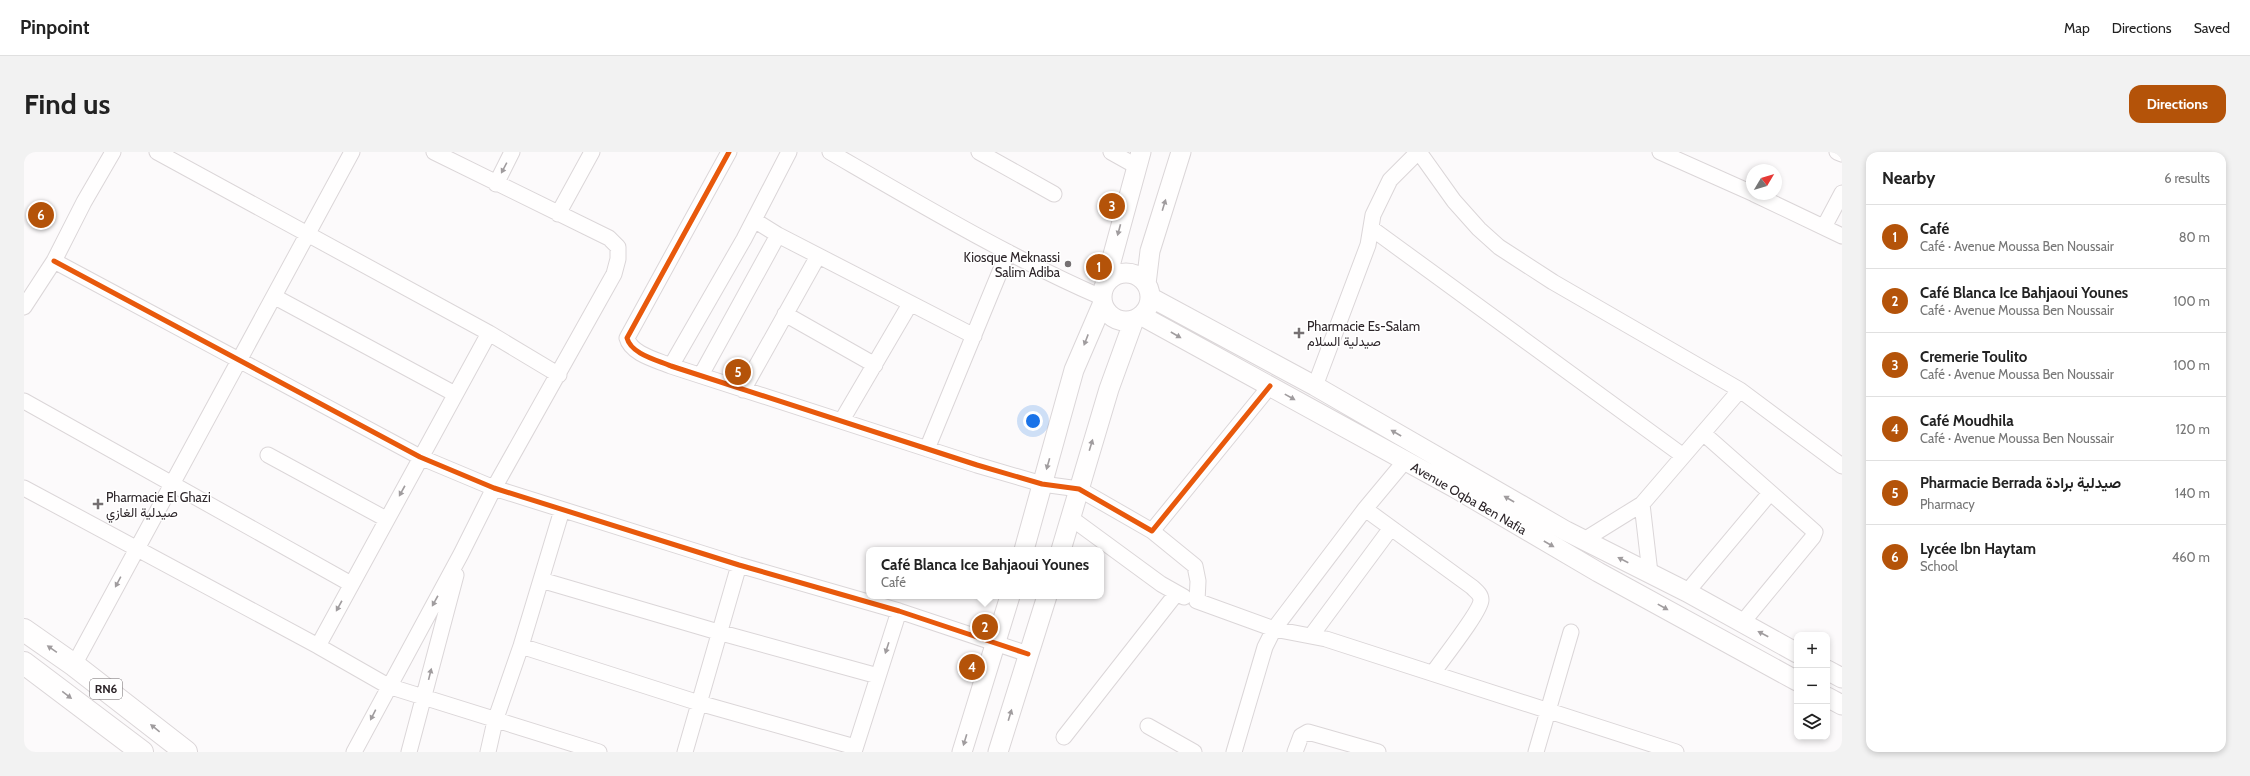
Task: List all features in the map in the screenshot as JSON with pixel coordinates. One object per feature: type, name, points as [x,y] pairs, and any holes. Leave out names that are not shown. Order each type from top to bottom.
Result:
[{"type":"main road","name":"RN6","points":[[24,630],[74,665],[186,752]]},
{"type":"main road","name":"RN6","points":[[24,664],[142,752]]},
{"type":"street","points":[[24,307],[54,261],[84,202],[113,152]]},
{"type":"street","points":[[157,152],[489,333],[559,375]]},
{"type":"street","points":[[74,665],[275,297],[352,152]]},
{"type":"street","points":[[354,752],[388,686],[461,554],[494,488],[559,375],[614,274],[618,259],[618,247],[609,238],[496,184],[434,152]]},
{"type":"street","points":[[496,184],[512,152]]},
{"type":"street","points":[[558,214],[592,152]]},
{"type":"street","points":[[729,152],[627,338],[628,343],[634,349],[671,366],[743,390],[842,420],[927,449],[1042,484],[1078,489],[1152,532],[1195,566],[1198,582],[1197,601]]},
{"type":"street","points":[[671,366],[754,220],[789,152]]},
{"type":"street","points":[[830,152],[1008,252],[1063,280],[1103,295]]},
{"type":"street","points":[[979,152],[1054,194]]},
{"type":"street","points":[[1025,547],[1074,370],[1103,295],[1139,159],[1111,152]]},
{"type":"street","points":[[1062,547],[1108,389],[1138,318],[1146,311],[1150,251],[1180,152]]},
{"type":"street","points":[[1315,386],[1368,245],[1373,215],[1390,180],[1419,152],[1454,201],[1479,229],[1504,251],[1553,282],[1740,390],[1842,466]]},
{"type":"street","points":[[1660,152],[1746,191]]},
{"type":"street","points":[[1837,152],[1842,154]]},
{"type":"street","points":[[1824,227],[1842,193]]},
{"type":"street","points":[[1766,200],[1842,236]]},
{"type":"street","points":[[754,220],[778,235],[974,336]]},
{"type":"street","points":[[1371,228],[1682,455]]},
{"type":"street","points":[[701,375],[778,235]]},
{"type":"street","points":[[927,449],[1008,252]]},
{"type":"street","points":[[743,390],[818,256]]},
{"type":"street","points":[[54,261],[150,311],[239,361],[420,457],[494,488],[740,565],[899,611],[995,645],[1028,654]]},
{"type":"street","points":[[1138,318],[1119,321],[1106,312],[1103,295],[1117,274],[1125,272],[1141,278],[1148,291]]},
{"type":"street","name":"Avenue Oqba Ben Nafia","points":[[1148,291],[1530,511],[1687,592],[1794,651]]},
{"type":"street","points":[[275,297],[455,394]]},
{"type":"street","points":[[842,420],[910,304]]},
{"type":"street","points":[[785,314],[874,365]]},
{"type":"street","name":"Avenue Oqba Ben Nafia","points":[[1138,318],[1270,386],[1405,461],[1598,572],[1794,679]]},
{"type":"street","points":[[318,646],[386,519],[489,333]]},
{"type":"street","points":[[1152,532],[1270,386]]},
{"type":"street","points":[[1584,540],[1642,504],[1682,455],[1740,390]]},
{"type":"street","points":[[24,401],[351,584]]},
{"type":"street","points":[[1703,433],[1815,532],[1813,537],[1742,623]]},
{"type":"street","points":[[268,455],[386,519]]},
{"type":"street","points":[[1234,752],[1265,647],[1274,629],[1365,509],[1405,461]]},
{"type":"street","points":[[24,488],[318,646],[388,686],[495,721],[599,752]]},
{"type":"street","points":[[1687,592],[1770,493]]},
{"type":"street","points":[[1642,504],[1650,573]]},
{"type":"street","points":[[1365,509],[1472,587],[1480,596],[1481,601],[1474,615],[1433,673]]},
{"type":"street","points":[[488,752],[495,721],[521,646],[562,510]]},
{"type":"street","points":[[1071,518],[1176,594],[1274,629],[1312,636],[1433,673],[1676,752]]},
{"type":"street","points":[[1312,636],[1392,528]]},
{"type":"street","points":[[409,752],[461,554]]},
{"type":"street","points":[[685,752],[718,632],[740,565]]},
{"type":"street","points":[[541,580],[718,632],[878,676]]},
{"type":"street","points":[[1064,737],[1176,594]]},
{"type":"street","points":[[962,752],[1009,599]]},
{"type":"street","points":[[998,752],[1046,599]]},
{"type":"street","points":[[521,646],[699,703],[854,749],[899,611]]},
{"type":"street","points":[[1536,752],[1571,632]]},
{"type":"street","points":[[1830,672],[1842,678]]},
{"type":"street","points":[[1830,699],[1842,705]]},
{"type":"street","points":[[1148,726],[1194,752]]},
{"type":"street","points":[[1295,752],[1301,736],[1308,732],[1378,752]]},
{"type":"cycle path","points":[[729,152],[627,338],[629,344],[645,356],[671,366],[977,465],[1042,484],[1079,489],[1152,531],[1270,386]]},
{"type":"cycle path","points":[[54,261],[420,457],[494,488],[739,565],[899,611],[1028,654]]},
{"type":"place","name":"Cremerie Toulito","points":[[1112,206]]},
{"type":"place","name":"Lycée Ibn Haytam","points":[[41,215]]},
{"type":"place","name":"Kiosque Meknassi Salim Adiba","points":[[1068,264]]},
{"type":"place","name":"Café","points":[[1099,267]]},
{"type":"place","name":"Pharmacie Es-Salam صيدلية السلام","points":[[1299,333]]},
{"type":"place","name":"Pharmacie Berrada صيدلية برادة","points":[[738,372]]},
{"type":"place","name":"Pharmacie El Ghazi صيدلية الغازي","points":[[98,504]]},
{"type":"place","name":"Café Blanca Ice Bahjaoui Younes","points":[[985,627]]},
{"type":"place","name":"Café Moudhila","points":[[972,667]]}]
